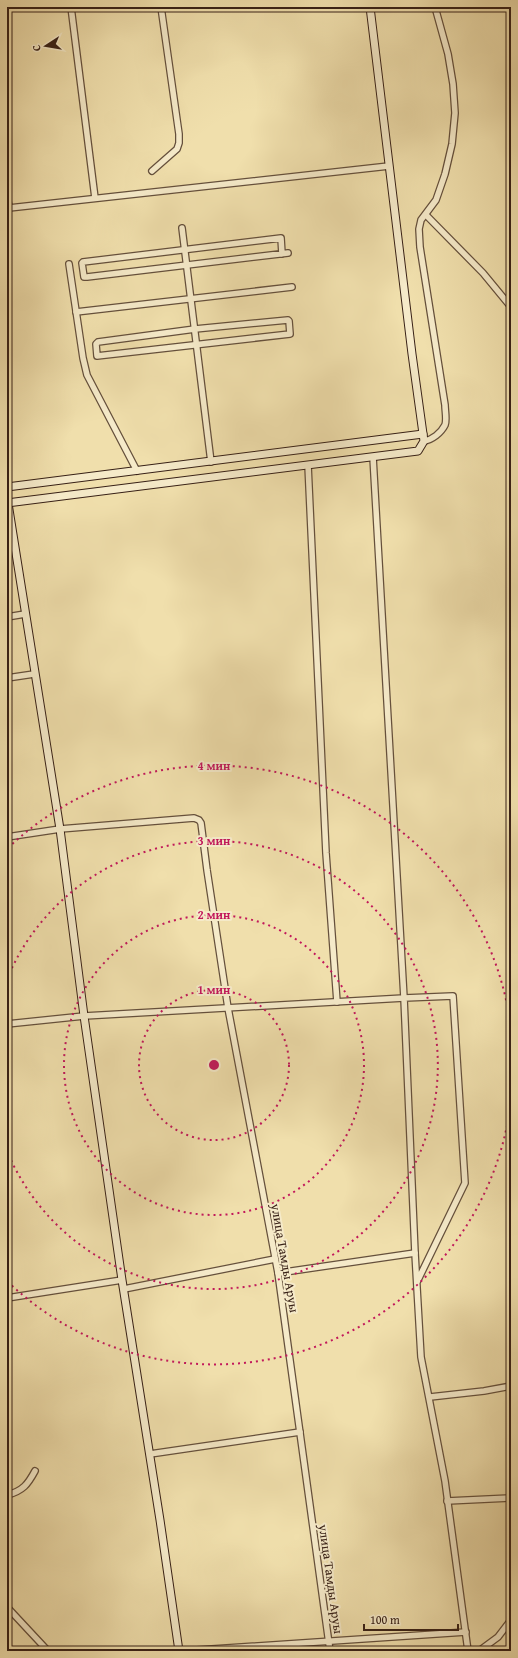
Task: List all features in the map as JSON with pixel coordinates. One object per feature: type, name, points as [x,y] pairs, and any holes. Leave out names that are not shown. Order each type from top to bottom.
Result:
[{"type":"street","points":[[70,7],[95,198]]},
{"type":"street","points":[[152,171],[176,149],[179,143],[161,7]]},
{"type":"street","points":[[179,1651],[150,1454],[122,1280],[84,1016],[60,829],[8,516],[7,501],[22,501],[418,451],[423,437],[370,7]]},
{"type":"street","points":[[7,487],[423,437],[429,440],[437,434],[445,425],[445,405],[420,247],[419,228],[421,220],[436,200],[445,174],[452,144],[455,113],[453,84],[448,54],[435,7]]},
{"type":"street","points":[[7,194],[8,208],[389,166]]},
{"type":"street","points":[[426,215],[483,273],[511,307]]},
{"type":"street","points":[[182,228],[211,462]]},
{"type":"street","points":[[281,238],[285,254],[86,278],[84,276],[83,262],[185,250],[281,238]]},
{"type":"street","points":[[69,264],[87,375],[137,471]]},
{"type":"street","points":[[76,312],[292,287]]},
{"type":"street","points":[[288,320],[290,321],[291,333],[97,356],[96,344],[98,342],[195,329],[288,320]]},
{"type":"street","points":[[373,457],[404,998],[415,1253],[422,1357],[430,1396],[447,1501],[468,1651]]},
{"type":"street","points":[[308,465],[326,853],[336,1002]]},
{"type":"street","points":[[8,516],[15,506],[22,501]]},
{"type":"street","points":[[7,617],[24,614]]},
{"type":"street","points":[[7,678],[34,674]]},
{"type":"street","name":"улица Тамды Аруы","points":[[7,837],[60,829],[194,818],[199,820],[201,824],[228,1008],[278,1273],[330,1651]]},
{"type":"street","points":[[7,1024],[84,1016],[453,996],[465,1183],[417,1282]]},
{"type":"street","points":[[278,1273],[415,1253]]},
{"type":"street","points":[[124,1289],[275,1259]]},
{"type":"street","points":[[7,1298],[122,1280]]},
{"type":"street","points":[[430,1396],[484,1391],[511,1386]]},
{"type":"street","points":[[150,1454],[300,1432]]},
{"type":"street","points":[[7,1495],[27,1485],[35,1470]]},
{"type":"street","points":[[447,1501],[511,1498]]},
{"type":"street","points":[[7,1607],[48,1651]]},
{"type":"street","points":[[479,1651],[498,1637],[511,1620]]},
{"type":"street","points":[[182,1651],[466,1632]]}]
